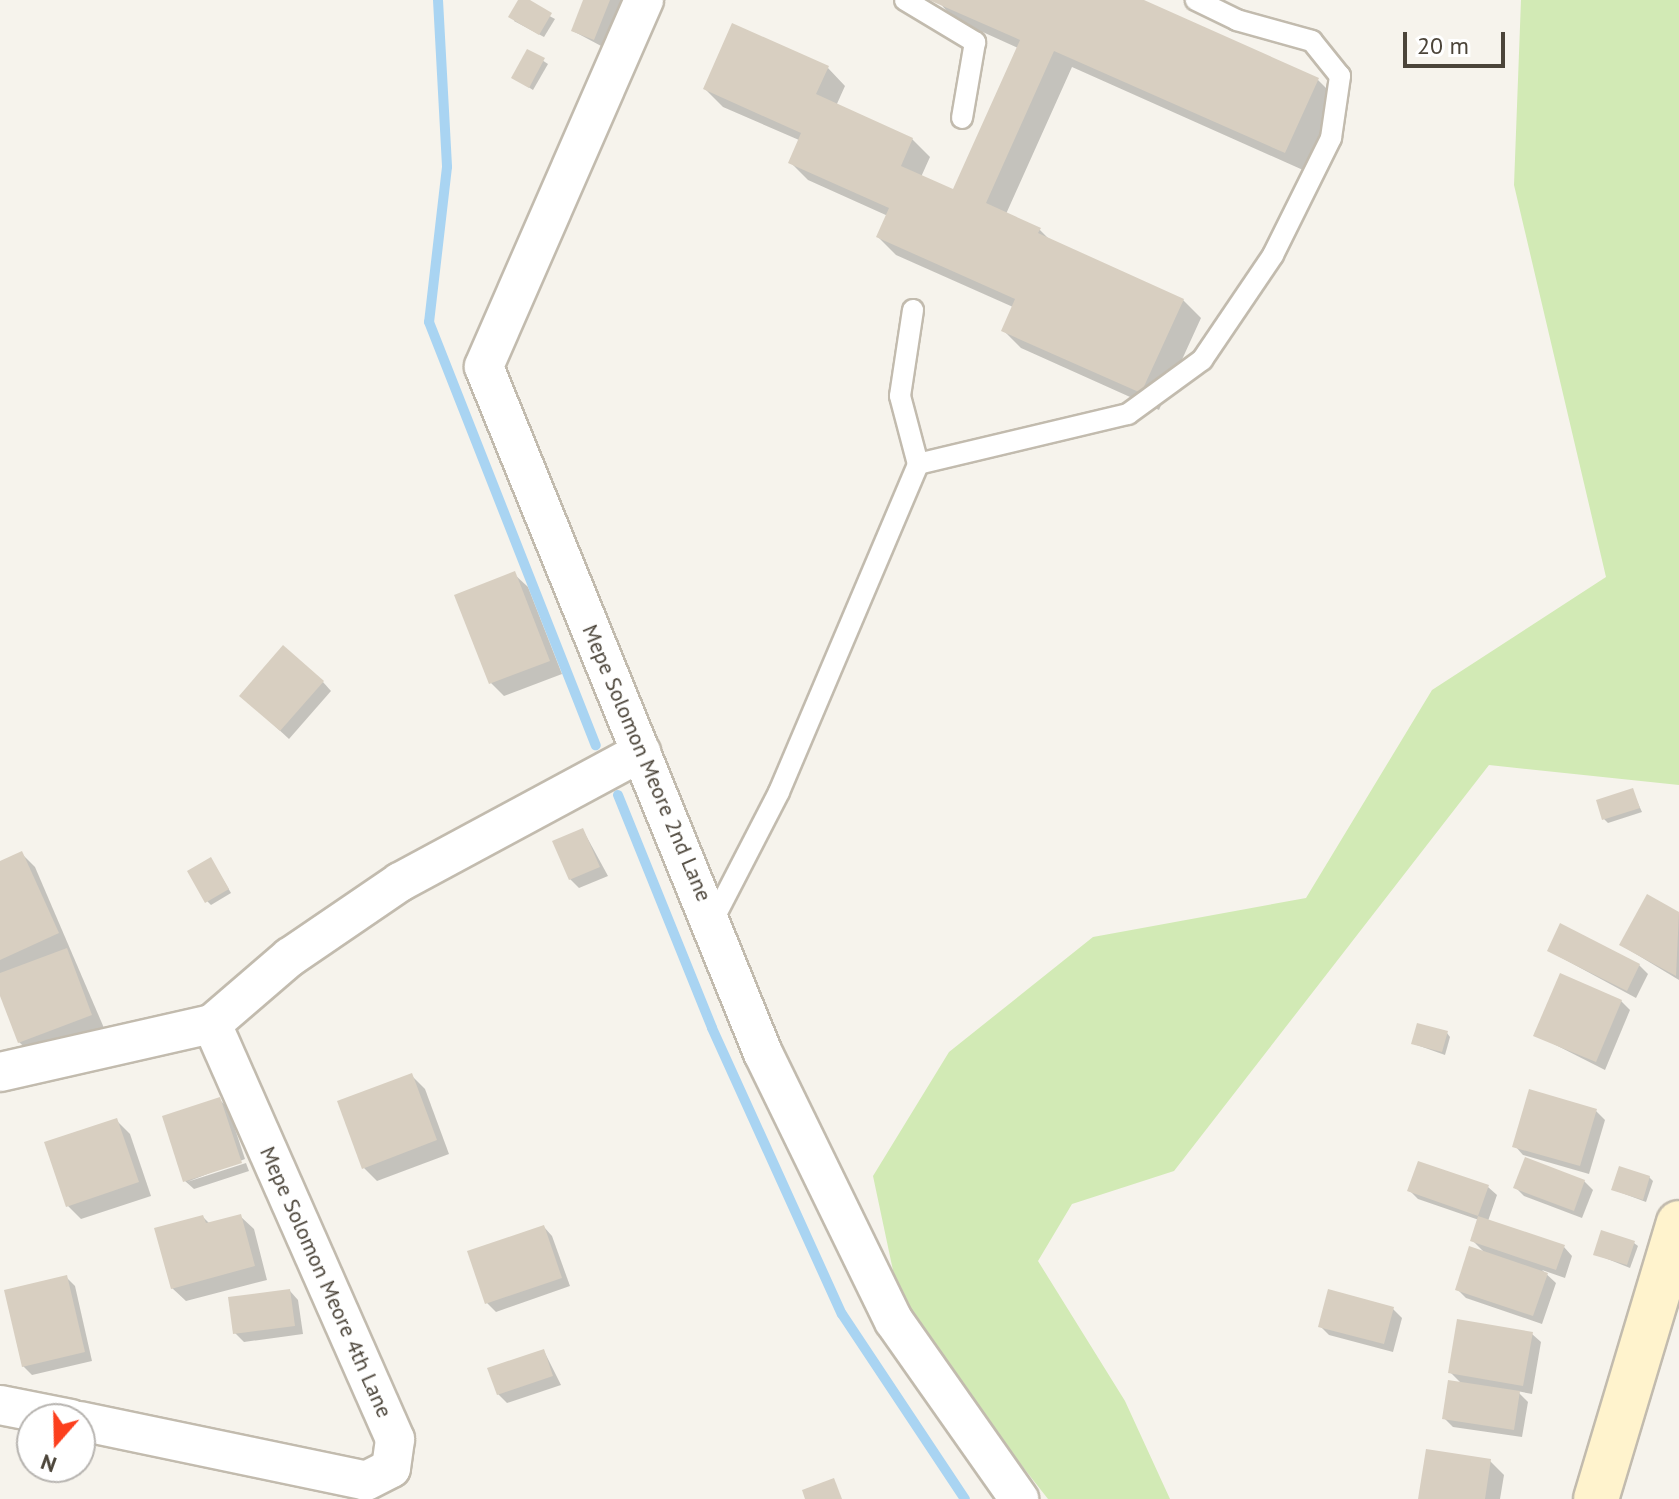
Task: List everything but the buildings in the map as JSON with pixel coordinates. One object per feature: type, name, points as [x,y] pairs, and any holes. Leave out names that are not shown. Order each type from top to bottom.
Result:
[{"type":"main road","points":[[1596,1499],[1679,1223]]},
{"type":"street","name":"Mepe Solomon Meore 2nd Lane","points":[[644,0],[484,367],[713,920],[763,1053],[894,1321],[1019,1499]]},
{"type":"street","points":[[0,1072],[212,1024],[290,957],[400,882],[641,752]]},
{"type":"street","name":"Mepe Solomon Meore 4th Lane","points":[[96,1424],[366,1481],[391,1468],[395,1439],[212,1024]]},
{"type":"lane","points":[[905,0],[975,42],[962,118]]},
{"type":"lane","points":[[918,464],[1128,414],[1202,360],[1273,255],[1331,138],[1340,76],[1312,41],[1237,20],[1196,0]]},
{"type":"lane","points":[[713,920],[779,792],[918,464],[900,396],[913,310]]},
{"type":"green space","points":[[1521,0],[1679,0],[1679,785],[1489,765],[1174,1171],[1072,1204],[1038,1261],[1125,1401],[1170,1499],[1048,1499],[902,1313],[873,1176],[949,1052],[1093,937],[1306,898],[1432,690],[1606,577],[1514,185]]},
{"type":"waterway","points":[[438,0],[447,167],[429,322],[596,745]]},
{"type":"waterway","points":[[618,795],[712,1028],[842,1314],[965,1499]]}]
